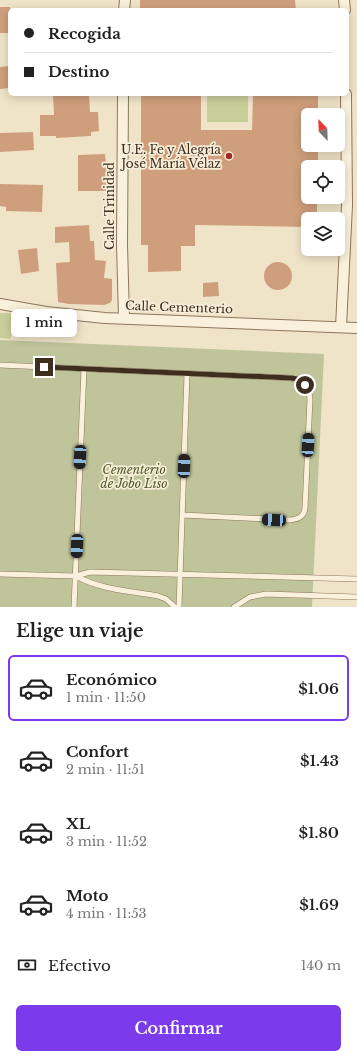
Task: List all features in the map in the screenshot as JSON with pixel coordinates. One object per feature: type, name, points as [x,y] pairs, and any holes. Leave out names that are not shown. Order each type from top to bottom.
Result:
[{"type":"street","name":"Calle Trinidad","points":[[123,96],[122,245],[124,318]]},
{"type":"street","points":[[341,328],[347,206],[346,96]]},
{"type":"street","name":"Calle Cementerio","points":[[0,304],[46,312],[106,318],[357,328]]},
{"type":"lane","points":[[0,365],[291,378],[297,379],[305,385],[310,394],[310,398],[305,508],[301,518],[290,520],[182,515]]},
{"type":"lane","points":[[74,607],[84,369]]},
{"type":"lane","points":[[179,607],[188,374]]},
{"type":"lane","points":[[0,574],[76,576],[90,572],[357,579]]},
{"type":"lane","points":[[76,576],[87,582],[106,587],[158,596],[166,599],[176,607]]},
{"type":"lane","points":[[234,607],[250,597],[266,594],[357,597]]},
{"type":"green space","points":[[207,96],[248,96],[248,122],[207,122]]},
{"type":"green space","points":[[0,313],[12,313],[11,339],[0,338]]},
{"type":"green space","name":"Cementerio de Jobo Liso","points":[[0,340],[324,354],[312,607],[0,607]]},
{"type":"building","points":[[140,0],[295,0],[296,8],[140,8]]},
{"type":"building","points":[[0,7],[10,7],[8,8],[8,33],[0,33]]},
{"type":"building","points":[[8,66],[8,88],[0,89],[0,67]]},
{"type":"building","points":[[53,96],[89,96],[90,112],[98,112],[99,131],[91,132],[91,136],[56,138],[56,136],[40,136],[40,115],[54,115]]},
{"type":"building","name":"U.E. Fe y Alegría José María Vélaz","points":[[141,96],[201,96],[201,130],[252,130],[253,96],[318,96],[318,108],[301,108],[301,152],[318,152],[318,160],[301,160],[301,204],[317,204],[317,212],[301,212],[301,227],[195,225],[195,246],[181,246],[181,271],[148,272],[148,245],[141,245]]},
{"type":"building","points":[[33,132],[34,150],[0,152],[0,133]]},
{"type":"building","points":[[105,154],[106,164],[113,164],[113,191],[78,191],[78,155]]},
{"type":"building","points":[[0,184],[43,185],[42,212],[6,211],[6,207],[0,206]]},
{"type":"building","points":[[89,225],[90,241],[94,241],[95,260],[106,261],[104,278],[112,279],[112,300],[110,303],[104,305],[69,304],[58,302],[56,263],[70,262],[69,242],[55,243],[55,227]]},
{"type":"building","points":[[37,248],[39,271],[21,274],[18,250]]},
{"type":"building","points":[[278,262],[288,266],[292,276],[288,286],[278,290],[268,286],[264,276],[268,266]]},
{"type":"building","points":[[218,282],[219,296],[203,297],[203,283]]},
{"type":"place","name":"U.E. Fe y Alegría José María Vélaz","points":[[229,156]]},
{"type":"route","points":[[44,367],[291,378],[297,379],[305,385]]}]
